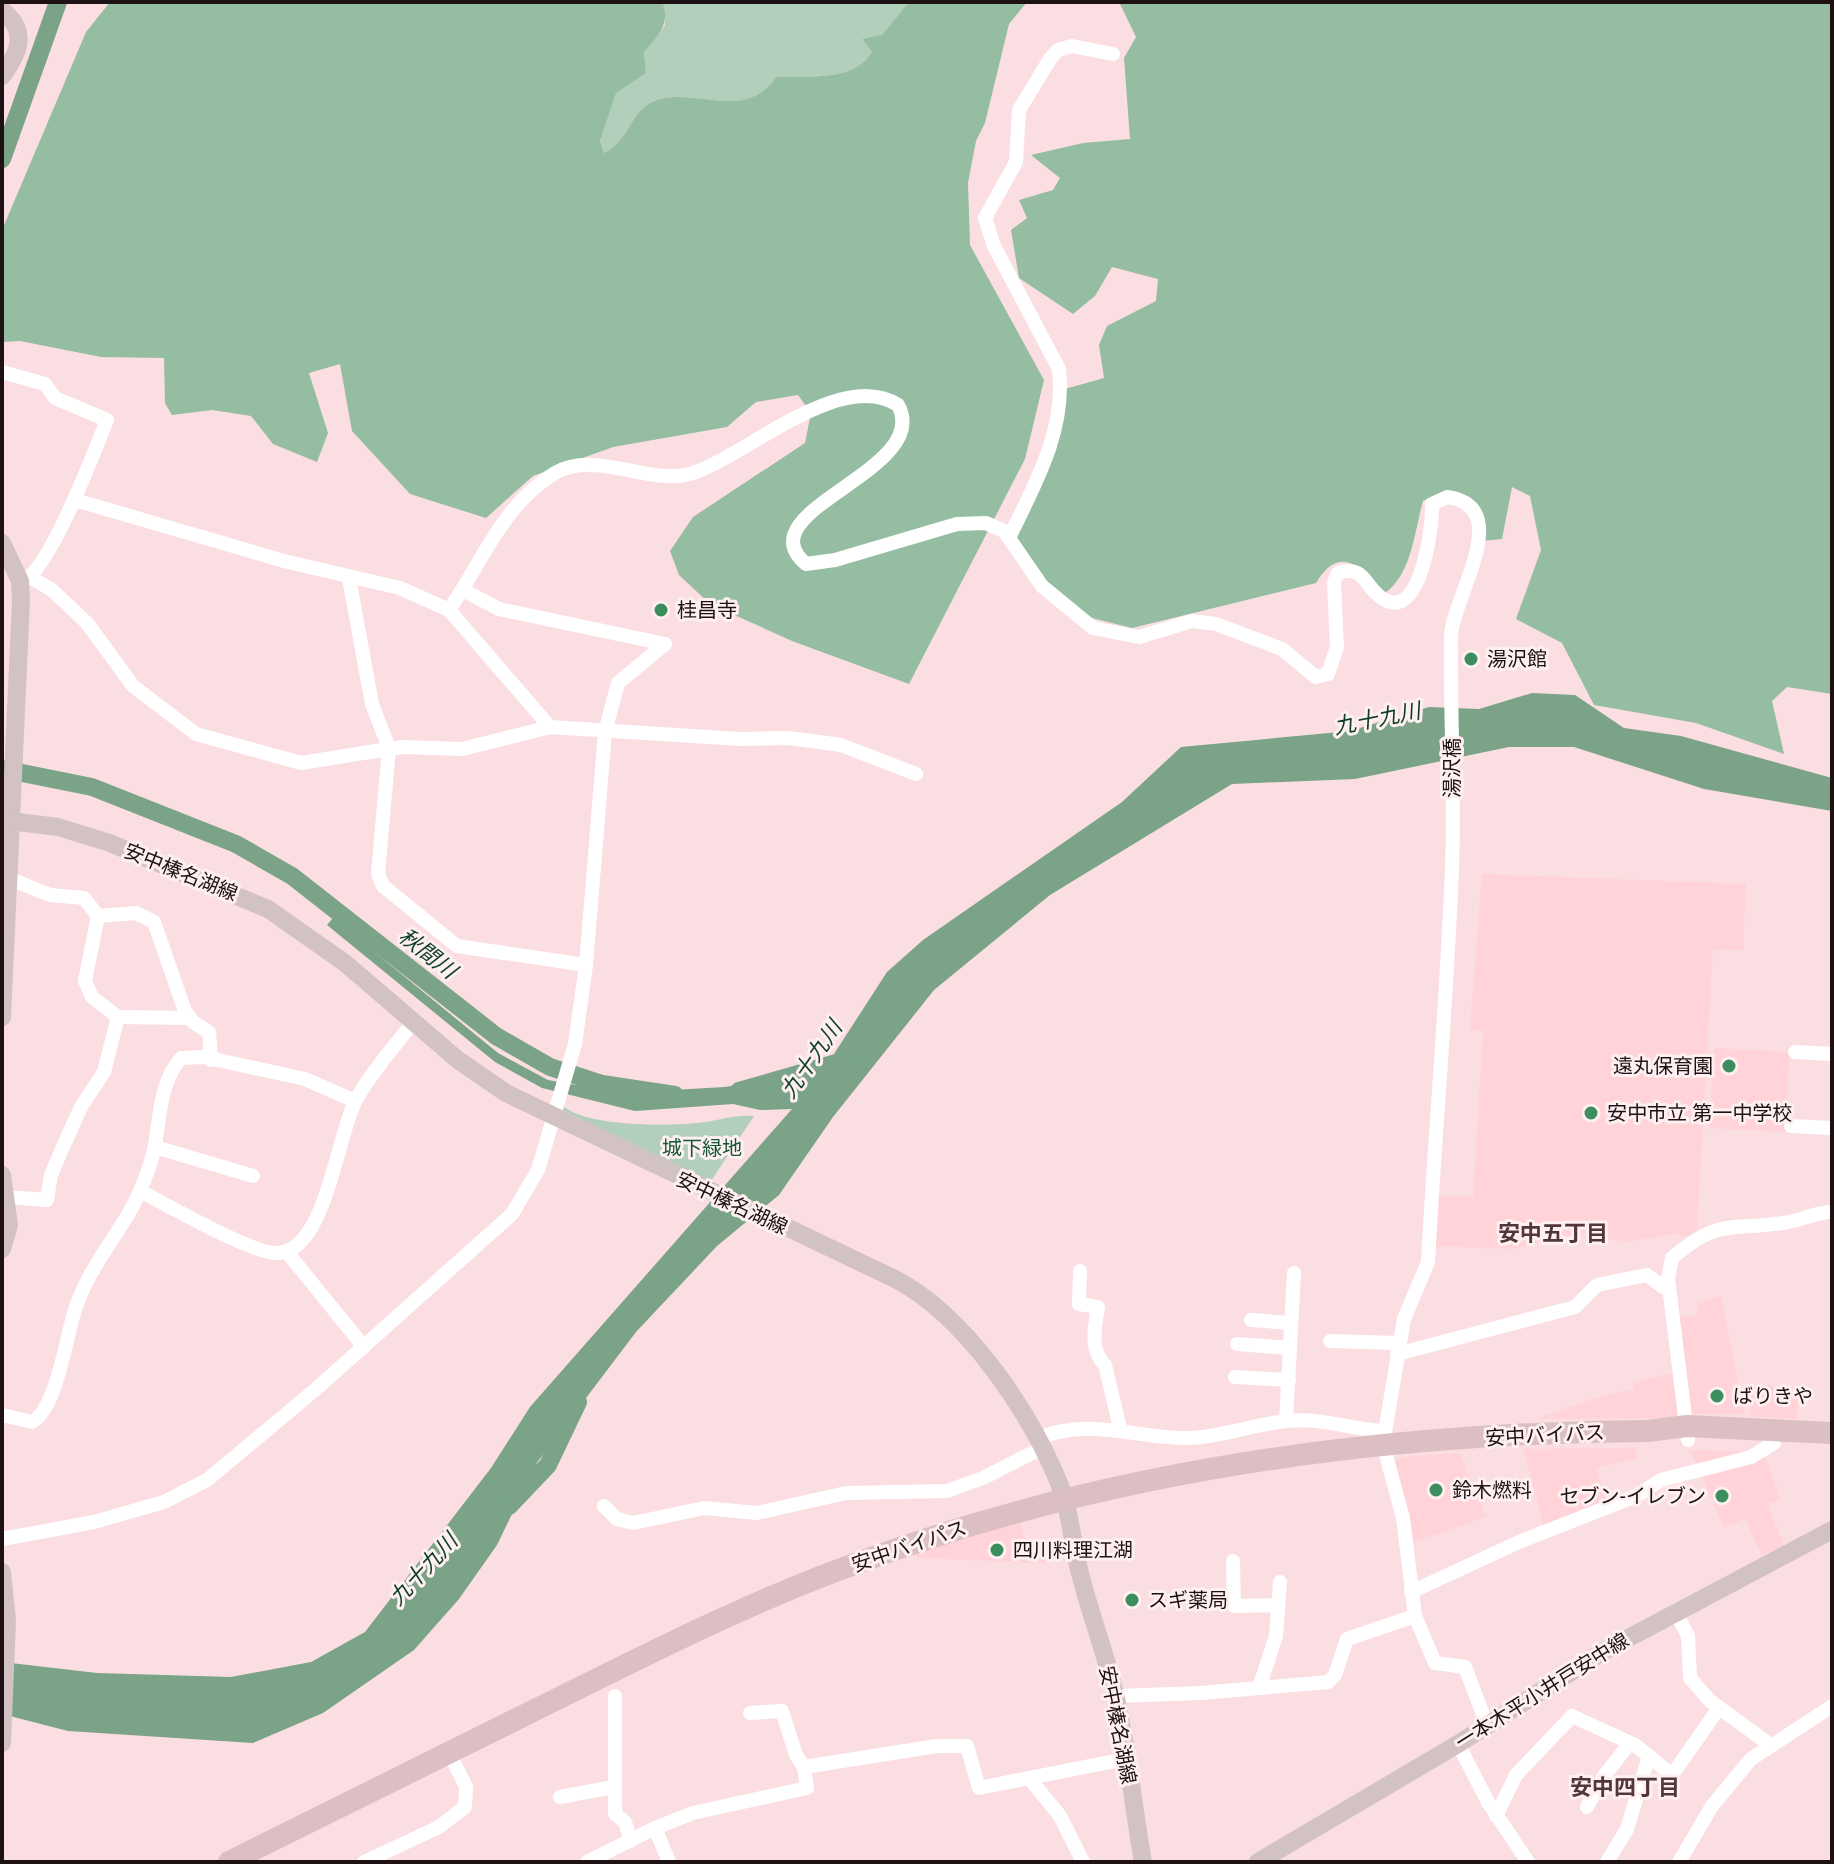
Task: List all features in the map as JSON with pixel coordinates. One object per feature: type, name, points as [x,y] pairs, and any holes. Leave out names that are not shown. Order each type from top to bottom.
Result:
[{"type":"highway","name":"安中バイパス","points":[[229,1862],[720,1618],[843,1568],[1065,1498],[1221,1466],[1384,1438],[1647,1431],[1832,1433]]},
{"type":"highway","name":"安中バイパス","points":[[1688,1433],[1832,1448]]},
{"type":"main road","points":[[2,10],[12,18],[20,38],[14,59],[2,76]]},
{"type":"main road","points":[[2,543],[25,579],[12,802],[6,820],[8,878],[2,1017]]},
{"type":"main road","name":"安中榛名湖線","points":[[6,820],[58,827],[110,843],[268,909],[307,934],[485,1080],[557,1110],[707,1191],[912,1288],[940,1308],[972,1343],[1039,1444],[1065,1498],[1078,1565],[1116,1696],[1143,1862]]},
{"type":"main road","points":[[2,1175],[9,1225],[2,1249]]},
{"type":"main road","name":"一本木平小井戸安中線","points":[[1258,1862],[1458,1744],[1604,1651],[1832,1530]]},
{"type":"main road","points":[[2,1572],[7,1596],[2,1743]]},
{"type":"street","points":[[449,610],[491,539],[524,495],[559,471],[624,467],[672,476],[691,474],[728,457],[783,422],[839,402],[872,396],[898,405],[902,427],[887,454],[802,519],[792,543],[795,555],[806,564],[821,563],[972,522],[996,526],[1009,538],[1048,459],[1061,389],[1059,369],[994,246],[985,218],[1016,162],[1019,110],[1050,59],[1058,50],[1072,46],[1113,54]]},
{"type":"street","points":[[2,372],[45,384],[55,398],[107,420],[75,500],[25,579],[52,590],[87,623],[133,686],[196,734],[301,763],[389,748],[462,749],[550,727],[740,739],[789,738],[841,745],[916,774]]},
{"type":"street","name":"湯沢橋","points":[[1009,538],[1042,586],[1093,628],[1139,637],[1192,621],[1216,624],[1282,649],[1316,677],[1328,674],[1335,659],[1334,582],[1338,573],[1353,570],[1362,573],[1372,589],[1389,603],[1408,597],[1419,579],[1432,504],[1447,497],[1456,498],[1474,509],[1480,519],[1480,529],[1450,634],[1453,674],[1452,863],[1427,1272],[1404,1319],[1384,1438]]},
{"type":"street","points":[[75,500],[135,520],[349,578],[400,588],[449,610],[524,692],[550,727]]},
{"type":"street","points":[[349,578],[372,704],[389,748],[378,874],[383,886],[457,946],[586,965]]},
{"type":"street","points":[[2,1539],[94,1522],[164,1502],[207,1480],[364,1347],[512,1214],[538,1170],[575,1044],[586,965],[605,732],[618,683],[665,644],[499,609],[463,590]]},
{"type":"street","points":[[8,878],[50,895],[84,898],[98,916],[85,981],[92,997],[118,1017],[189,1018],[209,1032],[211,1060]]},
{"type":"street","points":[[98,916],[136,913],[154,922],[189,1018]]},
{"type":"street","points":[[6,1197],[47,1200],[51,1175],[62,1149],[81,1107],[104,1072],[118,1017]]},
{"type":"street","points":[[140,1191],[233,1237],[276,1254],[286,1251],[304,1236],[318,1216],[355,1101],[414,1021]]},
{"type":"street","points":[[1795,1052],[1832,1054]]},
{"type":"street","points":[[2,1415],[32,1422],[40,1417],[61,1364],[75,1308],[93,1265],[140,1191],[155,1147],[162,1098],[175,1065],[190,1056],[211,1060],[305,1079],[355,1101]]},
{"type":"street","points":[[1791,1126],[1832,1128]]},
{"type":"street","points":[[155,1147],[253,1176]]},
{"type":"street","points":[[1688,1433],[1669,1287],[1672,1258],[1711,1229],[1730,1225],[1786,1223],[1832,1212]]},
{"type":"street","points":[[286,1251],[364,1347]]},
{"type":"street","points":[[1080,1271],[1079,1304],[1098,1307],[1093,1338],[1100,1361],[1105,1365],[1120,1428]]},
{"type":"street","points":[[1286,1421],[1294,1273]]},
{"type":"street","points":[[1330,1341],[1398,1349],[1575,1307],[1591,1289],[1605,1282],[1647,1275],[1663,1287],[1669,1287]]},
{"type":"street","points":[[1251,1320],[1291,1323]]},
{"type":"street","points":[[1237,1344],[1290,1348]]},
{"type":"street","points":[[1235,1377],[1289,1380]]},
{"type":"street","points":[[604,1506],[617,1519],[633,1523],[704,1508],[757,1513],[846,1493],[947,1491],[983,1478],[1060,1431],[1120,1428],[1192,1438],[1286,1421],[1317,1420],[1384,1438],[1403,1518],[1415,1616],[1435,1663],[1465,1667],[1487,1725]]},
{"type":"street","points":[[1411,1592],[1519,1542],[1636,1496],[1661,1480],[1751,1457],[1774,1443]]},
{"type":"street","points":[[1233,1561],[1234,1606],[1278,1605]]},
{"type":"street","points":[[1260,1685],[1276,1636],[1280,1582]]},
{"type":"street","points":[[1675,1611],[1688,1636],[1690,1678],[1719,1708],[1769,1744]]},
{"type":"street","points":[[1116,1696],[1201,1693],[1260,1685],[1328,1682],[1335,1675],[1347,1639],[1415,1616]]},
{"type":"street","points":[[615,1696],[615,1814],[625,1822],[631,1841]]},
{"type":"street","points":[[1679,1862],[1692,1835],[1732,1779],[1769,1744],[1832,1706]]},
{"type":"street","points":[[1496,1816],[1516,1775],[1572,1716],[1630,1743],[1672,1775],[1719,1708]]},
{"type":"street","points":[[587,1862],[693,1813],[807,1788],[804,1767],[796,1755],[782,1711],[750,1713]]},
{"type":"street","points":[[1587,1807],[1604,1776],[1630,1743]]},
{"type":"street","points":[[1458,1744],[1521,1860]]},
{"type":"street","points":[[804,1767],[937,1746],[967,1746],[979,1788],[1125,1759]]},
{"type":"street","points":[[364,1862],[439,1827],[465,1807],[466,1787],[449,1752]]},
{"type":"street","points":[[1607,1862],[1627,1829],[1649,1756]]},
{"type":"street","points":[[1029,1778],[1060,1816],[1083,1862]]},
{"type":"street","points":[[560,1797],[614,1787]]},
{"type":"street","points":[[655,1828],[669,1862]]},
{"type":"shaded area","points":[[110,2],[662,2],[664,23],[644,52],[646,73],[616,93],[600,141],[604,153],[620,140],[642,109],[660,99],[737,101],[751,98],[764,90],[776,77],[829,75],[853,69],[872,52],[862,39],[882,35],[909,2],[1027,2],[1009,24],[985,123],[976,141],[968,183],[970,245],[1044,380],[1025,459],[909,684],[792,641],[710,604],[679,575],[670,551],[693,517],[805,443],[811,413],[798,395],[756,402],[727,427],[613,447],[533,476],[486,518],[410,494],[352,431],[340,364],[309,373],[328,433],[317,462],[273,444],[251,416],[212,410],[172,415],[165,403],[164,358],[101,357],[20,341],[2,342],[2,230],[86,32]]},
{"type":"shaded area","points":[[1119,2],[1832,2],[1832,694],[1787,687],[1772,701],[1784,754],[1696,723],[1594,705],[1562,643],[1516,619],[1541,550],[1530,496],[1512,487],[1502,539],[1481,541],[1480,509],[1460,494],[1447,492],[1423,501],[1401,576],[1384,594],[1368,576],[1343,562],[1325,571],[1316,583],[1132,628],[1092,618],[1059,598],[1015,543],[1015,526],[1065,389],[1104,378],[1099,345],[1107,326],[1156,301],[1158,279],[1112,267],[1095,296],[1073,314],[1019,278],[1011,230],[1027,218],[1019,200],[1053,190],[1060,178],[1031,155],[1083,143],[1130,139],[1124,58],[1136,37]]},
{"type":"shaded area","name":"安中市立 第一中学校","points":[[1482,874],[1746,884],[1743,950],[1713,949],[1697,1229],[1686,1236],[1673,1234],[1626,1242],[1578,1233],[1513,1249],[1431,1246],[1434,1196],[1473,1197],[1483,1031],[1470,1030]]},
{"type":"shaded area","points":[[1714,1048],[1790,1052],[1785,1132],[1710,1128]]},
{"type":"shaded area","points":[[1721,1296],[1745,1414],[1689,1414],[1677,1318],[1698,1314],[1697,1302]]},
{"type":"shaded area","points":[[1672,1373],[1678,1415],[1673,1418],[1536,1419],[1607,1394],[1634,1390],[1633,1382]]},
{"type":"shaded area","points":[[1749,1384],[1798,1387],[1797,1419],[1751,1416]]},
{"type":"shaded area","points":[[1635,1448],[1637,1459],[1596,1468],[1608,1504],[1544,1527],[1523,1449]]},
{"type":"shaded area","points":[[1690,1450],[1764,1452],[1780,1499],[1767,1504],[1784,1545],[1762,1556],[1745,1519],[1724,1527]]},
{"type":"shaded area","name":"鈴木燃料","points":[[1460,1453],[1486,1517],[1407,1544],[1391,1462],[1408,1456]]},
{"type":"shaded area","points":[[1021,1520],[1023,1536],[1049,1552],[1044,1563],[917,1558],[916,1550]]},
{"type":"green space","points":[[662,2],[909,2],[882,36],[862,39],[872,52],[853,69],[829,75],[776,77],[751,98],[737,101],[660,99],[642,109],[620,140],[604,153],[600,141],[616,92],[646,73],[644,52],[665,25]]},
{"type":"green space","name":"城下緑地","points":[[562,1105],[588,1118],[627,1123],[684,1124],[754,1116],[711,1181],[561,1110]]},
{"type":"water","points":[[1532,693],[1575,695],[1624,728],[1681,736],[1832,778],[1832,811],[1704,789],[1574,747],[1509,747],[1355,779],[1232,784],[1050,895],[934,990],[833,1117],[779,1195],[717,1246],[636,1332],[536,1464],[497,1545],[459,1599],[414,1650],[323,1713],[253,1743],[68,1731],[2,1714],[2,1662],[97,1673],[231,1677],[311,1662],[365,1632],[491,1468],[530,1407],[792,1109],[760,1110],[733,1104],[635,1111],[542,1088],[495,1062],[327,925],[333,918],[498,1053],[548,1080],[621,1093],[724,1087],[821,1074],[887,972],[923,940],[1122,802],[1181,747],[1350,731],[1429,707],[1479,709]]},
{"type":"waterway","points":[[2,159],[58,2]]},
{"type":"waterway","name":"秋間川","points":[[2,769],[92,787],[236,844],[292,876],[496,1036],[550,1067],[602,1084],[675,1095]]},
{"type":"waterway","name":"秋間川","points":[[739,1091],[840,1062]]},
{"type":"waterway","name":"九十九川","points":[[509,1506],[548,1465],[578,1402]]},
{"type":"place","name":"桂昌寺","points":[[661,610]]},
{"type":"place","name":"湯沢館","points":[[1471,659]]},
{"type":"place","name":"遠丸保育園","points":[[1729,1066]]},
{"type":"place","name":"安中市立 第一中学校","points":[[1591,1113]]},
{"type":"place","name":"ばりきや","points":[[1717,1396]]},
{"type":"place","name":"鈴木燃料","points":[[1436,1490]]},
{"type":"place","name":"セブン-イレブン","points":[[1722,1496]]},
{"type":"place","name":"四川料理江湖","points":[[997,1550]]},
{"type":"place","name":"スギ薬局","points":[[1132,1600]]},
{"type":"district","name":"安中五丁目","points":[[1553,1233]]},
{"type":"district","name":"安中四丁目","points":[[1625,1787]]}]
